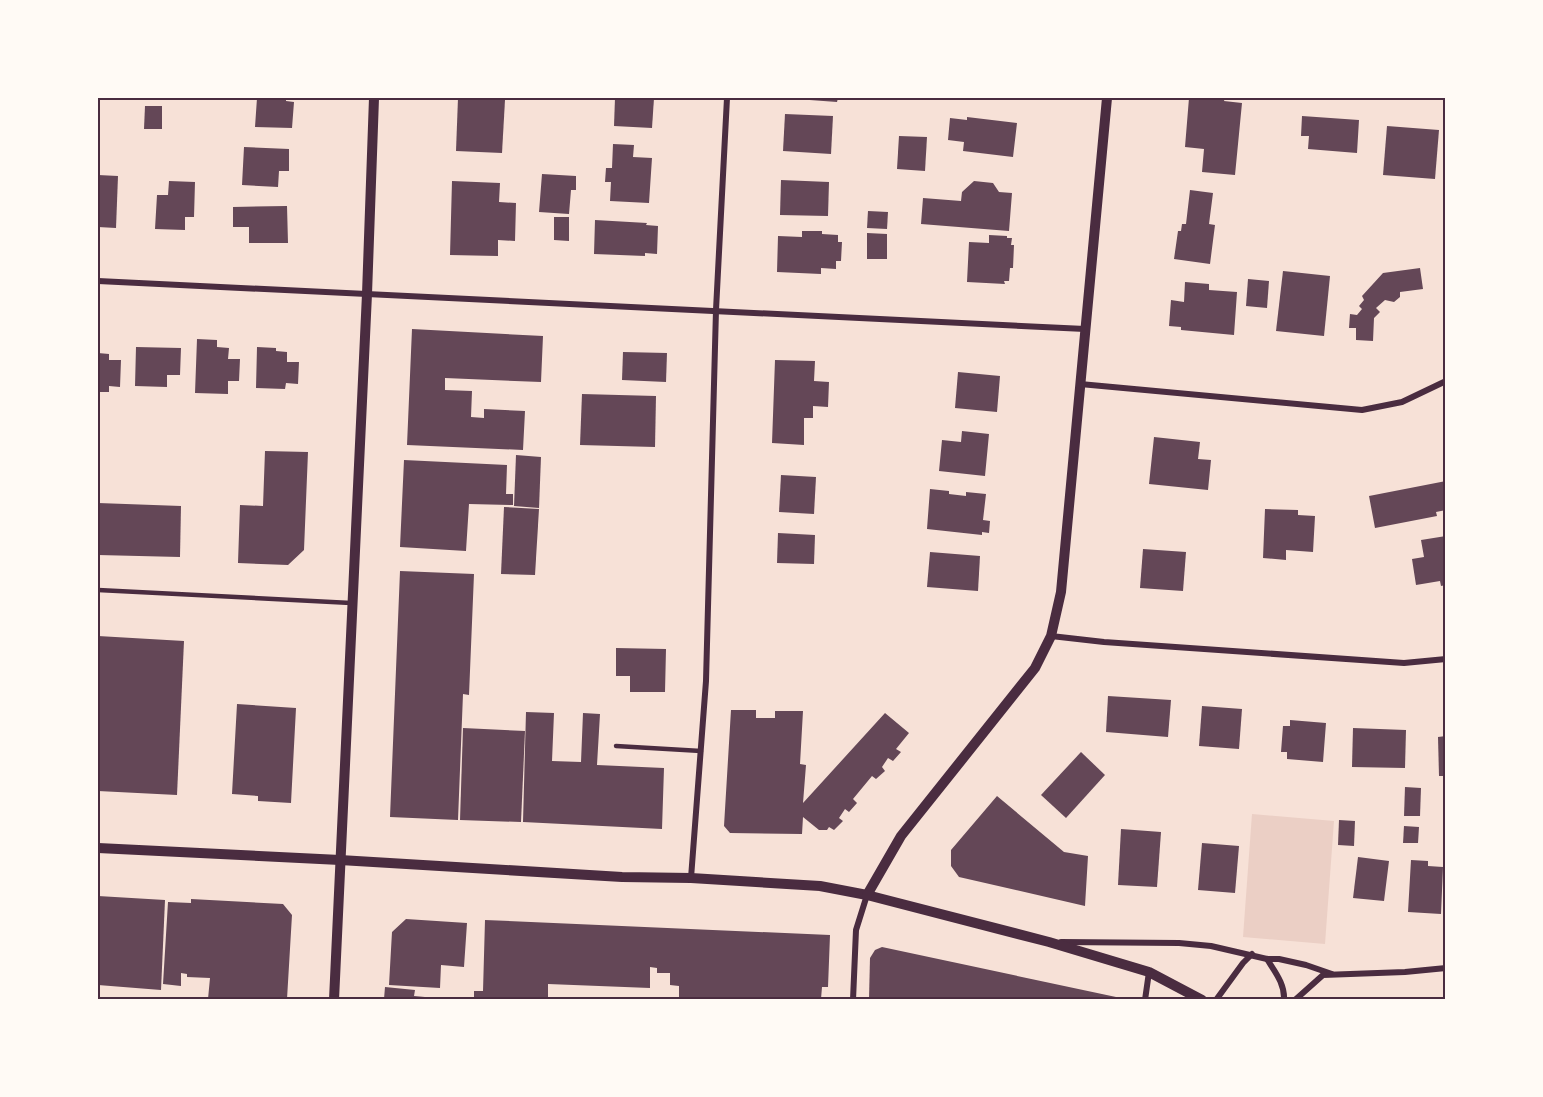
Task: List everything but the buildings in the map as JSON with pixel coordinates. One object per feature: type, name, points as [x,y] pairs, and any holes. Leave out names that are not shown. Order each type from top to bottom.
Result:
[{"type":"street","points":[[333,999],[367,294],[374,98]]},
{"type":"street","points":[[691,878],[706,681],[716,310],[727,98]]},
{"type":"street","points":[[853,999],[856,930],[867,895],[900,836],[1035,668],[1051,636],[1061,592],[1107,98]]},
{"type":"street","points":[[98,281],[1085,329]]},
{"type":"street","points":[[1080,384],[1362,410],[1402,402],[1446,381]]},
{"type":"street","points":[[1051,636],[1104,642],[1404,663],[1446,659]]},
{"type":"street","points":[[98,848],[820,886],[867,895],[1049,942],[1149,972],[1202,999]]},
{"type":"street","points":[[1049,942],[1179,943],[1211,946],[1306,965],[1332,974]]},
{"type":"street","points":[[1216,999],[1242,963],[1252,954]]},
{"type":"street","points":[[1267,959],[1285,991],[1284,999]]},
{"type":"street","points":[[1295,999],[1323,975],[1446,968]]},
{"type":"street","points":[[1145,999],[1149,972]]},
{"type":"lane","points":[[98,590],[351,603]]},
{"type":"lane","points":[[616,746],[701,751]]},
{"type":"shaded area","points":[[1252,814],[1334,821],[1325,944],[1243,937]]}]
